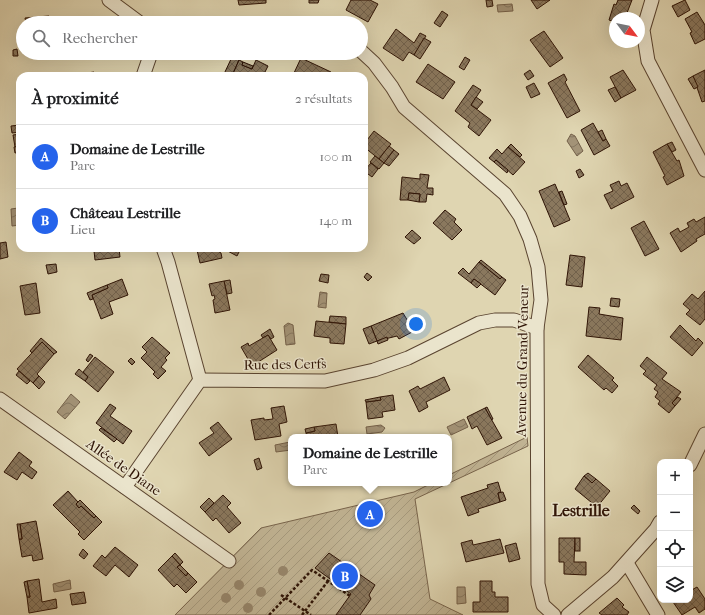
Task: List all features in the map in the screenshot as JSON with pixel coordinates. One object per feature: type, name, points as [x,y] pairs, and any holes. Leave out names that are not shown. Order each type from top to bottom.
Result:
[{"type":"street","points":[[110,0],[131,16]]},
{"type":"street","points":[[652,0],[643,30],[648,61],[705,170]]},
{"type":"street","name":"Avenue du Grand Veneur","points":[[368,57],[392,86],[404,107],[505,194],[520,216],[530,239],[538,267],[541,300],[537,328],[538,584],[543,605],[554,615]]},
{"type":"street","points":[[144,72],[149,60]]},
{"type":"street","points":[[124,487],[200,380],[164,252]]},
{"type":"street","name":"Rue des Cerfs","points":[[200,380],[325,381],[374,370],[408,358],[479,323],[495,320],[514,320],[537,328]]},
{"type":"street","name":"Allée de Diane","points":[[0,399],[229,561]]},
{"type":"street","points":[[693,459],[704,438]]},
{"type":"street","points":[[568,615],[613,577],[657,527]]},
{"type":"street","points":[[626,563],[658,615]]},
{"type":"path","points":[[269,615],[312,570],[350,596]]},
{"type":"path","points":[[302,615],[328,581]]},
{"type":"path","points":[[281,595],[311,615]]},
{"type":"shaded area","points":[[527,437],[528,446],[452,482],[452,474]]},
{"type":"shaded area","points":[[426,486],[443,486],[415,499],[430,599],[463,615],[175,615],[261,528],[414,492]]},
{"type":"water","points":[[512,4],[513,11],[498,12],[497,5]]},
{"type":"water","points":[[571,134],[575,136],[583,151],[577,156],[567,141]]},
{"type":"water","points":[[16,208],[16,226],[12,226],[11,209]]},
{"type":"water","points":[[320,292],[327,293],[326,308],[318,307]]},
{"type":"water","points":[[288,323],[293,325],[295,344],[286,345],[284,326]]},
{"type":"water","points":[[71,394],[80,402],[65,419],[57,412]]},
{"type":"water","points":[[464,419],[468,427],[452,435],[447,427]]},
{"type":"water","points":[[381,425],[385,428],[382,432],[367,434],[366,427]]},
{"type":"water","points":[[288,442],[288,450],[276,452],[275,445]]},
{"type":"water","points":[[70,580],[71,589],[54,592],[53,584]]},
{"type":"water","points":[[457,587],[465,587],[466,603],[457,604]]},
{"type":"building","points":[[238,0],[266,0],[266,3],[239,5]]},
{"type":"building","points":[[309,0],[319,0],[318,3],[309,3]]},
{"type":"building","points":[[351,0],[370,0],[378,4],[368,22],[368,16],[357,16],[346,10]]},
{"type":"building","points":[[486,0],[492,0],[493,6],[487,7]]},
{"type":"building","points":[[531,0],[550,0],[537,9]]},
{"type":"building","points":[[618,0],[632,0],[627,12],[612,12],[614,4],[616,5]]},
{"type":"building","points":[[685,0],[690,10],[678,17],[672,6]]},
{"type":"building","points":[[442,11],[448,15],[440,27],[434,23]]},
{"type":"building","points":[[697,12],[705,25],[705,39],[695,44],[690,33],[692,32],[685,19]]},
{"type":"building","points":[[396,29],[414,43],[420,33],[426,36],[414,55],[409,52],[403,61],[383,48]]},
{"type":"building","points":[[544,31],[563,58],[550,67],[530,40]]},
{"type":"building","points":[[424,38],[431,42],[420,59],[414,55]]},
{"type":"building","points":[[16,49],[16,56],[13,56],[13,50]]},
{"type":"building","points":[[465,57],[470,60],[464,70],[459,67]]},
{"type":"building","points":[[231,60],[239,60],[234,72],[225,72]]},
{"type":"building","points":[[239,60],[243,62],[242,65],[252,69],[256,60],[268,66],[265,72],[234,72]]},
{"type":"building","points":[[300,60],[305,60],[331,72],[294,72]]},
{"type":"building","points":[[243,62],[253,66],[252,69],[242,65]]},
{"type":"building","points":[[428,64],[455,82],[443,99],[416,82]]},
{"type":"building","points":[[530,70],[534,76],[528,80],[524,74]]},
{"type":"building","points":[[623,70],[636,90],[621,98],[610,77]]},
{"type":"building","points":[[705,70],[705,101],[702,102],[693,76]]},
{"type":"building","points":[[564,74],[567,80],[565,82],[580,111],[567,118],[548,83]]},
{"type":"building","points":[[693,76],[698,87],[694,89],[688,79]]},
{"type":"building","points":[[534,83],[540,94],[531,98],[526,87]]},
{"type":"building","points":[[473,85],[481,90],[471,105],[491,120],[479,136],[468,127],[470,123],[455,111]]},
{"type":"building","points":[[615,87],[621,98],[615,102],[608,90]]},
{"type":"building","points":[[476,97],[483,102],[477,109],[471,105]]},
{"type":"building","points":[[593,123],[603,141],[606,139],[610,146],[594,155],[581,130]]},
{"type":"building","points":[[16,125],[16,132],[12,133],[11,126]]},
{"type":"building","points":[[602,130],[606,139],[603,141],[598,132]]},
{"type":"building","points":[[374,131],[391,144],[379,159],[368,150],[368,139]]},
{"type":"building","points":[[13,135],[16,135],[16,147],[15,147]]},
{"type":"building","points":[[672,142],[676,150],[672,152],[667,144]]},
{"type":"building","points":[[511,144],[522,155],[520,157],[508,147]]},
{"type":"building","points":[[667,144],[677,161],[679,160],[684,176],[667,185],[663,177],[665,176],[653,152]]},
{"type":"building","points":[[389,146],[394,150],[384,163],[379,159]]},
{"type":"building","points":[[508,147],[525,162],[513,175],[496,160],[494,162],[489,158],[497,149],[502,154]]},
{"type":"building","points":[[394,150],[399,154],[389,166],[384,163]]},
{"type":"building","points":[[375,156],[384,163],[379,169],[370,162]]},
{"type":"building","points":[[496,160],[508,170],[507,173],[494,162]]},
{"type":"building","points":[[371,163],[378,169],[372,177],[368,174],[368,166]]},
{"type":"building","points":[[580,169],[584,175],[579,178],[576,171]]},
{"type":"building","points":[[420,174],[429,175],[427,188],[433,188],[433,195],[427,194],[426,202],[419,202],[420,194],[409,193],[408,200],[400,200],[402,177],[420,179]]},
{"type":"building","points":[[619,181],[621,186],[627,183],[634,197],[611,209],[604,195],[613,191],[610,185]]},
{"type":"building","points":[[555,184],[570,220],[554,227],[539,191]]},
{"type":"building","points":[[562,191],[567,204],[564,205],[559,192]]},
{"type":"building","points":[[409,193],[420,194],[419,202],[408,200]]},
{"type":"building","points":[[445,210],[456,219],[454,222],[462,230],[452,240],[433,223]]},
{"type":"building","points":[[705,217],[705,234],[696,239],[697,241],[681,252],[670,233],[678,228],[680,232],[689,227],[687,223],[694,219],[696,222]]},
{"type":"building","points":[[644,221],[659,249],[645,256],[631,228]]},
{"type":"building","points":[[412,230],[421,238],[414,244],[405,237]]},
{"type":"building","points":[[6,242],[8,257],[0,259],[0,243]]},
{"type":"building","points":[[94,252],[119,252],[120,257],[95,260]]},
{"type":"building","points":[[197,252],[221,253],[222,258],[200,263]]},
{"type":"building","points":[[230,252],[239,252],[237,256]]},
{"type":"building","points":[[570,255],[585,257],[582,287],[566,285]]},
{"type":"building","points":[[481,260],[502,277],[500,279],[479,262]]},
{"type":"building","points":[[479,262],[500,279],[502,277],[506,280],[495,295],[474,279],[471,283],[458,273],[463,268],[469,274]]},
{"type":"building","points":[[56,264],[57,272],[48,274],[46,265]]},
{"type":"building","points":[[367,273],[372,277],[368,281],[364,277]]},
{"type":"building","points":[[321,274],[329,275],[328,283],[319,281]]},
{"type":"building","points":[[122,279],[128,295],[109,302],[113,314],[101,319],[92,295],[108,288],[107,285]]},
{"type":"building","points":[[474,279],[481,284],[477,288],[471,283]]},
{"type":"building","points":[[230,280],[232,293],[227,294],[224,281]]},
{"type":"building","points":[[224,281],[230,310],[215,313],[213,300],[215,299],[214,295],[212,296],[209,284]]},
{"type":"building","points":[[36,283],[40,313],[25,315],[20,286]]},
{"type":"building","points":[[107,285],[108,288],[92,295],[93,299],[90,300],[87,293]]},
{"type":"building","points":[[705,291],[705,319],[700,325],[686,314],[690,310],[683,304],[692,294],[698,299]]},
{"type":"building","points":[[611,298],[620,299],[619,307],[610,306]]},
{"type":"building","points":[[589,307],[600,308],[599,314],[623,318],[621,340],[586,336]]},
{"type":"building","points":[[403,313],[414,331],[399,339],[397,336],[377,341],[371,326]]},
{"type":"building","points":[[330,316],[346,317],[346,324],[329,322]]},
{"type":"building","points":[[316,321],[346,324],[344,344],[330,343],[330,338],[314,336]]},
{"type":"building","points":[[680,325],[696,341],[698,338],[703,343],[692,356],[670,337]]},
{"type":"building","points":[[371,326],[377,341],[369,344],[363,329]]},
{"type":"building","points":[[270,329],[274,337],[271,339],[268,335],[263,338],[261,335]]},
{"type":"building","points":[[268,335],[277,350],[252,366],[241,347],[248,343],[249,346]]},
{"type":"building","points":[[152,337],[170,353],[165,358],[167,360],[161,367],[166,371],[158,379],[153,374],[155,372],[141,358],[147,352],[142,347]]},
{"type":"building","points":[[387,337],[388,340],[378,344],[377,341]]},
{"type":"building","points":[[41,338],[57,352],[54,354],[42,342],[32,353],[30,351]]},
{"type":"building","points":[[42,342],[54,354],[37,374],[39,376],[33,383],[17,369]]},
{"type":"building","points":[[90,354],[93,356],[88,362],[86,360]]},
{"type":"building","points":[[588,355],[614,378],[612,380],[618,386],[612,393],[606,388],[604,390],[578,367]]},
{"type":"building","points":[[95,357],[114,372],[98,392],[85,381],[88,377],[83,372]]},
{"type":"building","points":[[647,357],[667,373],[662,379],[681,392],[672,403],[675,406],[669,413],[658,404],[660,401],[655,397],[658,392],[654,389],[657,385],[643,374],[646,371],[640,366]]},
{"type":"building","points":[[131,358],[135,362],[132,365],[128,361]]},
{"type":"building","points":[[79,369],[88,377],[85,381],[75,374]]},
{"type":"building","points":[[19,371],[30,381],[27,384],[16,375]]},
{"type":"building","points":[[39,376],[45,382],[39,389],[33,383]]},
{"type":"building","points":[[444,377],[450,390],[426,402],[428,407],[419,412],[409,391],[418,386],[420,389]]},
{"type":"building","points":[[393,395],[395,410],[382,412],[383,417],[368,419],[366,402],[381,400],[380,397]]},
{"type":"building","points":[[380,397],[381,400],[366,402],[365,400]]},
{"type":"building","points":[[678,397],[681,399],[675,406],[672,403]]},
{"type":"building","points":[[110,404],[116,408],[110,416],[132,431],[123,444],[96,423]]},
{"type":"building","points":[[284,406],[287,422],[279,424],[281,436],[255,440],[251,420],[264,418],[264,420],[273,419],[271,408]]},
{"type":"building","points":[[487,407],[493,419],[491,420],[485,408]]},
{"type":"building","points":[[485,408],[502,438],[487,445],[477,426],[472,429],[467,417]]},
{"type":"building","points":[[218,422],[232,439],[209,456],[199,443],[214,433],[210,428]]},
{"type":"building","points":[[336,424],[338,434],[306,434],[315,431],[314,427]]},
{"type":"building","points":[[314,427],[315,431],[306,433],[305,429]]},
{"type":"building","points":[[101,428],[117,439],[114,442],[99,430]]},
{"type":"building","points":[[19,452],[32,462],[29,466],[37,472],[32,479],[22,472],[17,480],[4,472]]},
{"type":"building","points":[[259,458],[262,468],[257,470],[254,460]]},
{"type":"building","points":[[588,473],[596,479],[592,483],[584,476]]},
{"type":"building","points":[[584,476],[592,483],[596,479],[610,491],[597,507],[575,489]]},
{"type":"building","points":[[498,482],[501,492],[498,493],[500,502],[478,509],[479,512],[468,516],[461,497],[488,488],[487,485]]},
{"type":"building","points":[[68,491],[78,502],[76,504],[79,508],[81,506],[94,518],[96,516],[102,522],[84,540],[78,534],[80,532],[53,505]]},
{"type":"building","points":[[503,492],[506,500],[500,502],[498,493]]},
{"type":"building","points":[[223,495],[231,503],[227,507],[241,523],[229,533],[216,518],[213,521],[205,512]]},
{"type":"building","points":[[209,498],[214,503],[205,512],[200,507]]},
{"type":"building","points":[[80,500],[96,516],[94,518],[81,506],[79,508],[76,504]]},
{"type":"building","points":[[634,505],[640,511],[638,514],[631,508]]},
{"type":"building","points":[[36,521],[43,559],[33,561],[32,555],[22,557],[19,539],[22,539],[20,524]]},
{"type":"building","points":[[17,524],[20,524],[22,539],[19,539]]},
{"type":"building","points":[[559,538],[575,538],[574,562],[586,562],[586,575],[564,574],[564,562],[559,562]]},
{"type":"building","points":[[575,538],[580,538],[580,551],[575,551]]},
{"type":"building","points":[[500,539],[504,553],[466,562],[461,543],[472,540],[473,545]]},
{"type":"building","points":[[516,543],[520,559],[509,562],[505,546]]},
{"type":"building","points":[[115,547],[138,565],[129,577],[115,565],[106,576],[93,566],[102,555],[105,558]]},
{"type":"building","points":[[83,549],[88,554],[84,559],[79,555]]},
{"type":"building","points":[[175,553],[183,562],[180,565],[172,556]]},
{"type":"building","points":[[329,553],[375,585],[369,595],[371,599],[360,615],[336,615],[351,594],[315,568]]},
{"type":"building","points":[[172,556],[180,565],[177,567],[186,576],[188,573],[197,582],[186,593],[177,584],[174,587],[158,570]]},
{"type":"building","points":[[180,565],[188,573],[186,576],[177,567]]},
{"type":"building","points":[[39,579],[42,602],[56,599],[57,608],[29,613],[27,597],[30,597],[27,581]]},
{"type":"building","points":[[27,581],[30,597],[27,597],[24,582]]},
{"type":"building","points":[[480,581],[492,581],[492,592],[495,592],[495,597],[508,597],[508,612],[473,612],[473,602],[480,602]]},
{"type":"building","points":[[697,587],[705,599],[705,609],[699,613],[695,607],[682,615],[674,603],[693,603],[693,589]]},
{"type":"building","points":[[84,592],[86,603],[72,605],[70,594]]},
{"type":"building","points":[[617,598],[624,605],[622,607],[629,612],[627,615],[602,615],[599,613]]},
{"type":"place","name":"Domaine de Lestrille","points":[[370,514]]},
{"type":"place","name":"Château Lestrille","points":[[345,576]]},
{"type":"district","name":"Lestrille","points":[[581,510]]}]
